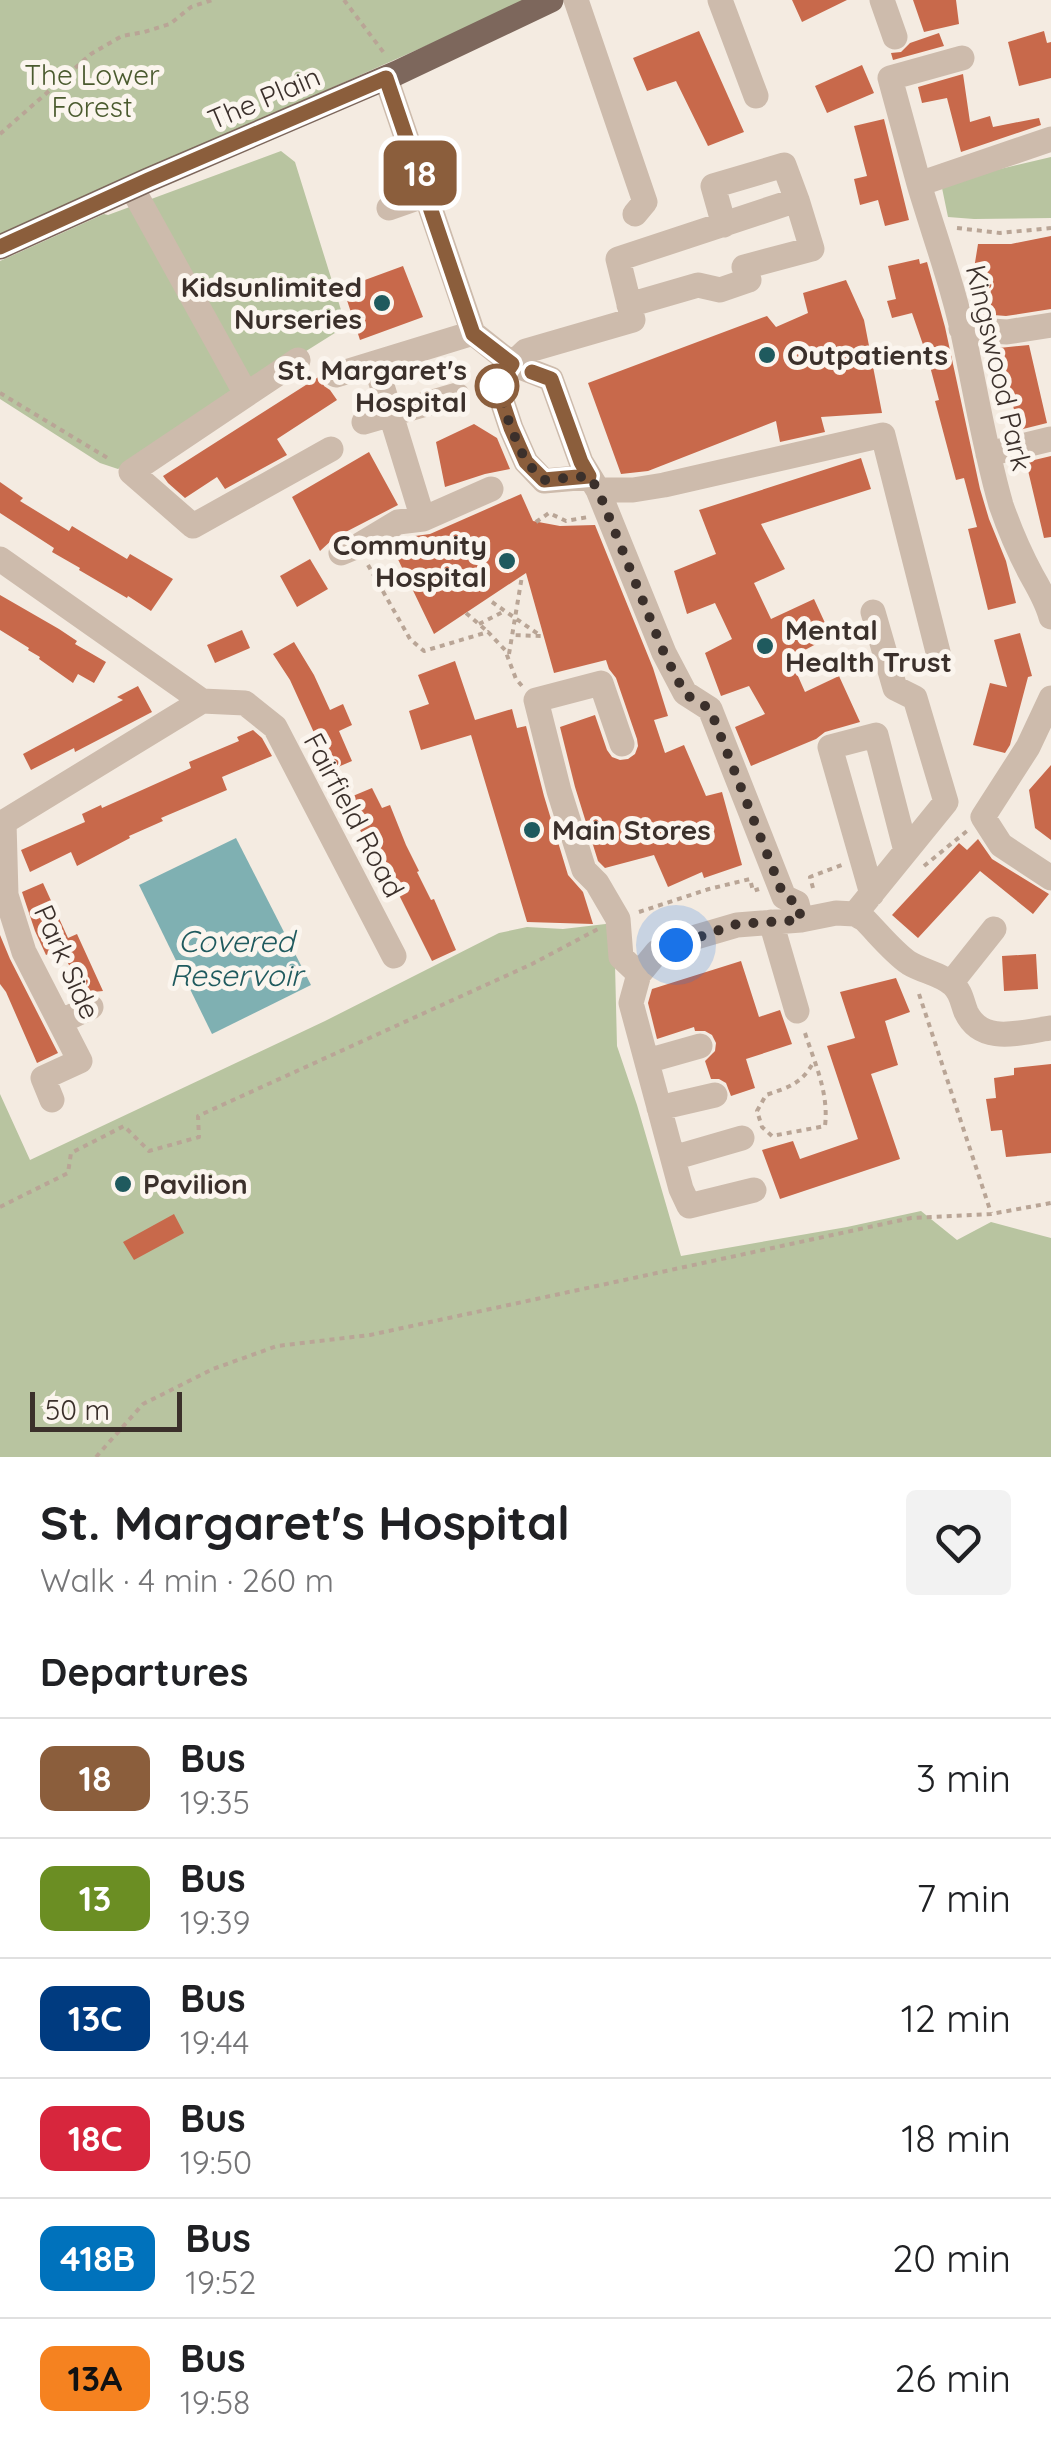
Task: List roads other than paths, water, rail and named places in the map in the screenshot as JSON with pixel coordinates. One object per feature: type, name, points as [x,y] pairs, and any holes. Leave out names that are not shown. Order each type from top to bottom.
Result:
[{"type":"main road","name":"The Plain","points":[[0,247],[392,76],[550,0]]},
{"type":"street","points":[[576,0],[644,202],[634,214]]},
{"type":"street","points":[[720,0],[756,96]]},
{"type":"street","points":[[882,0],[895,37]]},
{"type":"street","name":"Kingswood Park","points":[[962,58],[890,78],[948,273],[1005,518],[1051,617]]},
{"type":"street","points":[[392,76],[454,260],[473,334],[512,364],[551,379],[581,462],[594,483],[664,653],[685,694],[710,709],[784,897],[798,903],[801,920]]},
{"type":"street","points":[[919,184],[1051,140]]},
{"type":"street","points":[[629,305],[698,286],[720,290],[749,280],[744,268],[812,250],[784,165],[713,186],[724,225]]},
{"type":"street","points":[[389,208],[426,178]]},
{"type":"street","points":[[132,188],[246,394]]},
{"type":"street","points":[[797,200],[618,259],[633,320],[526,352],[497,386],[526,462],[544,480],[632,490],[883,435],[939,656]]},
{"type":"street","points":[[961,329],[1007,332],[1051,325]]},
{"type":"street","points":[[336,374],[473,334]]},
{"type":"street","points":[[298,360],[131,472],[193,526],[331,449]]},
{"type":"street","points":[[374,363],[423,519]]},
{"type":"street","points":[[364,422],[458,395]]},
{"type":"street","points":[[988,454],[1051,439]]},
{"type":"street","points":[[349,550],[398,522],[423,519],[491,490]]},
{"type":"street","name":"Fairfield Road","points":[[0,558],[202,701],[245,703],[274,727],[394,956]]},
{"type":"street","points":[[754,1190],[689,1206],[681,1189],[631,1003],[639,974],[658,952],[737,924],[801,920],[864,904],[911,862],[946,802],[915,698],[895,688],[873,612]]},
{"type":"street","points":[[622,744],[601,683],[536,700],[584,870],[597,883],[618,920],[621,957],[639,974]]},
{"type":"street","points":[[1051,698],[1028,747],[983,817],[1001,845],[1051,878]]},
{"type":"street","points":[[2,822],[202,701]]},
{"type":"street","points":[[911,862],[876,735],[830,748],[864,919],[907,962],[952,983],[960,994],[968,1024],[990,1033],[1038,1027]]},
{"type":"street","name":"Park Side","points":[[2,822],[6,895],[24,952],[48,971],[60,1022],[80,1061],[43,1078],[52,1100]]},
{"type":"street","points":[[771,922],[797,1010]]},
{"type":"street","points":[[952,983],[994,929]]},
{"type":"street","points":[[60,1022],[91,1007]]},
{"type":"street","points":[[647,1061],[700,1046]]},
{"type":"street","points":[[659,1108],[715,1094]]},
{"type":"street","points":[[673,1158],[742,1138]]},
{"type":"water","name":"Covered Reservoir","points":[[236,838],[311,985],[212,1034],[139,885]]},
{"type":"place","name":"Kidsunlimited Nurseries","points":[[382,303]]},
{"type":"place","name":"Outpatients","points":[[767,355]]},
{"type":"place","name":"St. Margaret's Hospital","points":[[497,386]]},
{"type":"place","name":"Community Hospital","points":[[507,561]]},
{"type":"place","name":"Mental Health Trust","points":[[765,646]]},
{"type":"place","name":"Main Stores","points":[[532,830]]},
{"type":"place","name":"Pavilion","points":[[123,1184]]},
{"type":"park label","name":"The Lower Forest","points":[[92,91]]}]
